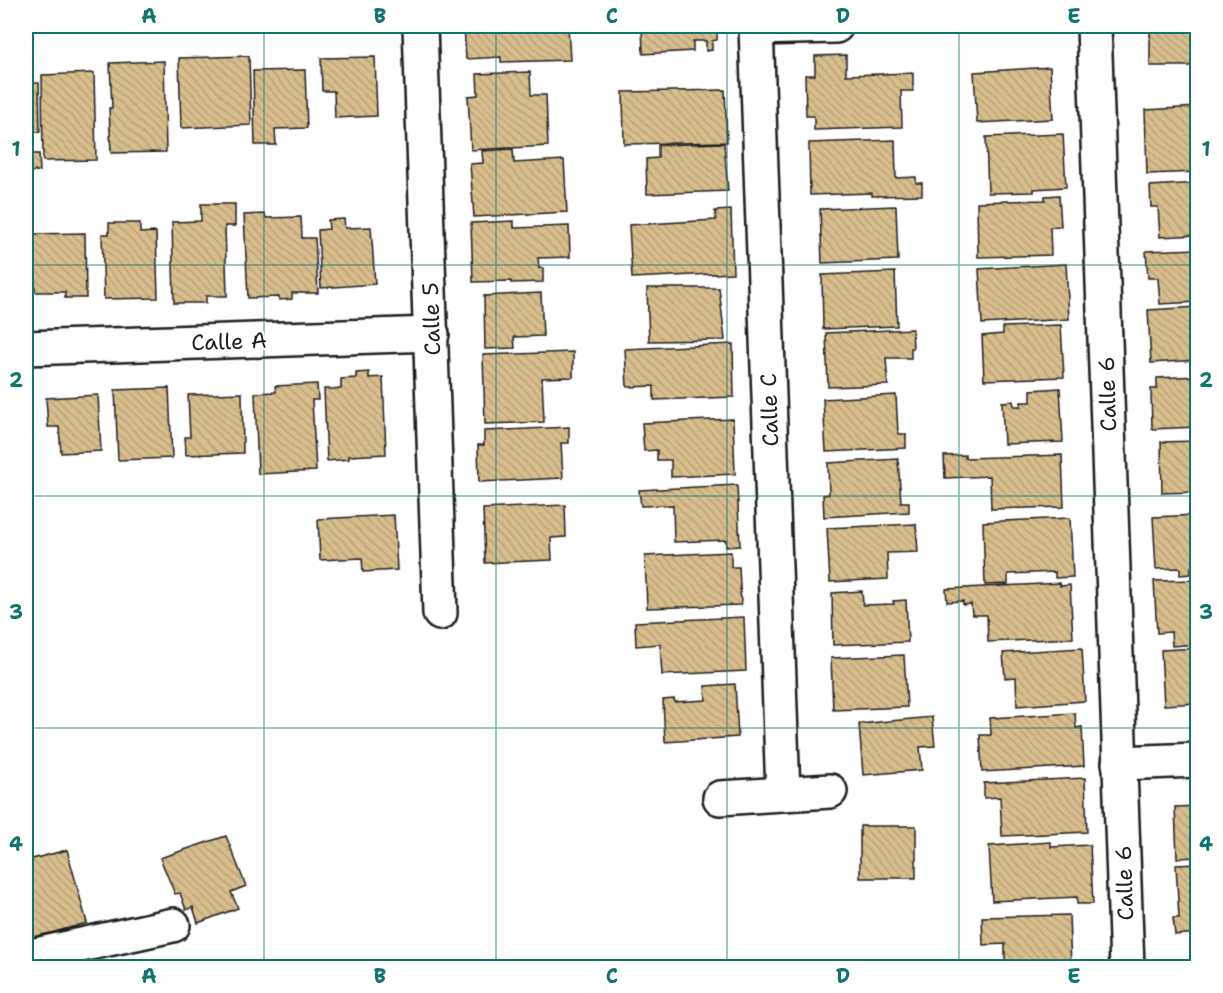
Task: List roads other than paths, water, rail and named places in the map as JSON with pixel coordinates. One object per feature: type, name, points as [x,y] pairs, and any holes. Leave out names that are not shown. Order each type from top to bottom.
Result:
[{"type":"street","name":"Calle 5","points":[[420,26],[440,613]]},
{"type":"street","points":[[756,27],[836,26]]},
{"type":"street","name":"Calle 6","points":[[1094,26],[1127,968]]},
{"type":"street","name":"Calle C","points":[[756,27],[783,794]]},
{"type":"street","name":"Calle A","points":[[26,348],[432,334]]},
{"type":"street","points":[[1119,763],[1197,760]]},
{"type":"street","points":[[720,798],[830,791]]},
{"type":"street","points":[[26,957],[173,926]]}]
